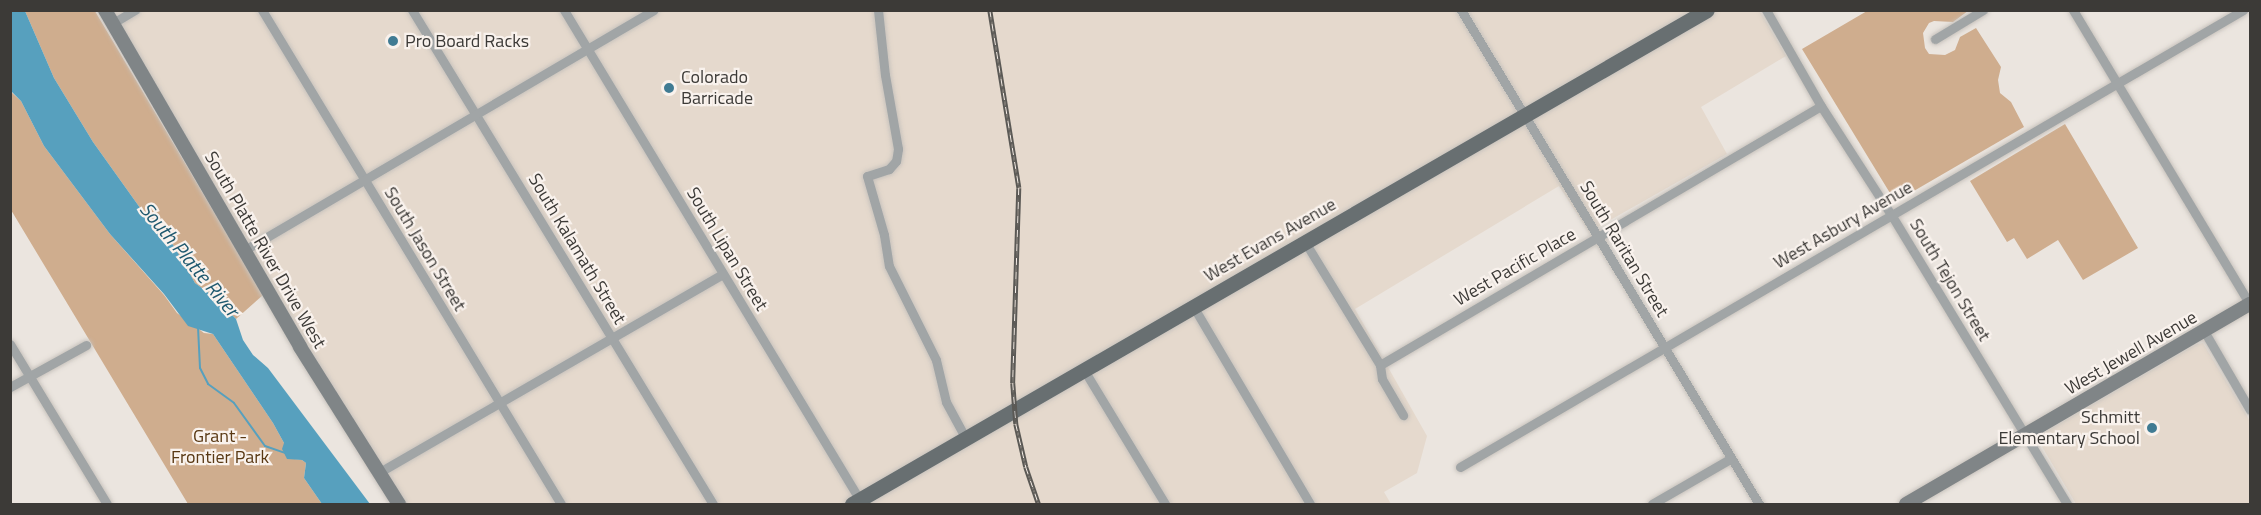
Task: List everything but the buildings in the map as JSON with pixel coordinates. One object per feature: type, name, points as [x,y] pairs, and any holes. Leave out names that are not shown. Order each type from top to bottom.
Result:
[{"type":"main road","name":"West Evans Avenue","points":[[858,503],[1193,306],[1525,117],[1707,10]]},
{"type":"street","name":"South Platte River Drive West","points":[[105,10],[243,251],[399,504]]},
{"type":"street","points":[[113,23],[135,10]]},
{"type":"street","name":"South Jason Street","points":[[262,10],[561,504]]},
{"type":"street","name":"South Kalamath Street","points":[[412,10],[713,504]]},
{"type":"street","name":"South Lipan Street","points":[[564,10],[858,503]]},
{"type":"street","points":[[243,251],[653,10]]},
{"type":"street","points":[[878,10],[885,75],[898,149],[896,161],[889,169],[867,176],[884,235],[889,266],[936,360],[946,402],[966,439]]},
{"type":"street","name":"South Raritan Street","points":[[1461,10],[1759,504]]},
{"type":"street","name":"South Tejon Street","points":[[1766,10],[1821,106],[1892,216],[2067,504]]},
{"type":"street","points":[[1935,39],[1983,10]]},
{"type":"street","points":[[2073,10],[2250,304]]},
{"type":"street","name":"West Asbury Avenue","points":[[1460,467],[2243,10]]},
{"type":"street","name":"West Pacific Place","points":[[1380,364],[1821,106]]},
{"type":"street","points":[[1305,242],[1380,364],[1382,379],[1403,415]]},
{"type":"street","points":[[378,473],[722,274]]},
{"type":"street","name":"West Jewell Avenue","points":[[1906,504],[1926,498],[2025,435],[2250,304]]},
{"type":"street","points":[[1193,306],[1310,504]]},
{"type":"street","points":[[2204,331],[2250,410]]},
{"type":"street","points":[[10,344],[107,504]]},
{"type":"street","points":[[10,387],[86,345]]},
{"type":"street","points":[[1084,370],[1165,504]]},
{"type":"street","points":[[1652,504],[1730,459]]},
{"type":"shaded area","points":[[117,10],[1759,10],[1786,56],[1701,107],[1727,154],[1589,232],[1559,186],[1355,309],[1427,436],[1417,473],[1384,492],[1391,504],[395,504],[373,477],[107,25]]},
{"type":"shaded area","name":"Schmitt Elementary School","points":[[2203,343],[2250,421],[2250,504],[2076,504],[2041,445],[2040,435],[2197,344]]},
{"type":"green space","points":[[25,11],[95,11],[263,295],[236,319],[217,299],[195,283],[174,246],[143,212],[93,142],[54,78]]},
{"type":"green space","points":[[1867,11],[1968,11],[1953,22],[1929,23],[1923,33],[1925,48],[1929,54],[1945,55],[1955,50],[1960,37],[1976,28],[2001,67],[1998,80],[2000,93],[2011,102],[2024,127],[1900,199],[1893,198],[1802,49]]},
{"type":"green space","name":"Grant - Frontier Park","points":[[10,91],[21,101],[44,146],[110,234],[177,313],[204,333],[213,334],[273,423],[284,443],[287,458],[302,460],[306,463],[304,478],[322,504],[188,504],[11,210]]},
{"type":"green space","points":[[2065,124],[2138,248],[2083,280],[2058,240],[2027,259],[2014,238],[2007,242],[1970,181]]},
{"type":"water","points":[[10,11],[25,11],[54,78],[93,142],[143,212],[174,246],[195,283],[217,299],[236,319],[243,340],[253,355],[268,368],[370,504],[322,504],[304,478],[306,463],[302,460],[287,459],[282,449],[284,443],[273,423],[213,334],[188,326],[164,294],[110,234],[44,146],[21,101],[11,91]]},
{"type":"waterway","points":[[198,327],[200,368],[208,384],[234,403],[265,446],[285,453]]},
{"type":"railway","points":[[990,10],[1019,188],[1013,383],[1016,424],[1026,467],[1039,504]]},
{"type":"place","name":"Pro Board Racks","points":[[393,41]]},
{"type":"place","name":"Colorado Barricade","points":[[669,88]]},
{"type":"place","name":"Schmitt Elementary School","points":[[2152,428]]},
{"type":"water label","name":"South Platte River","points":[[190,259]]}]
